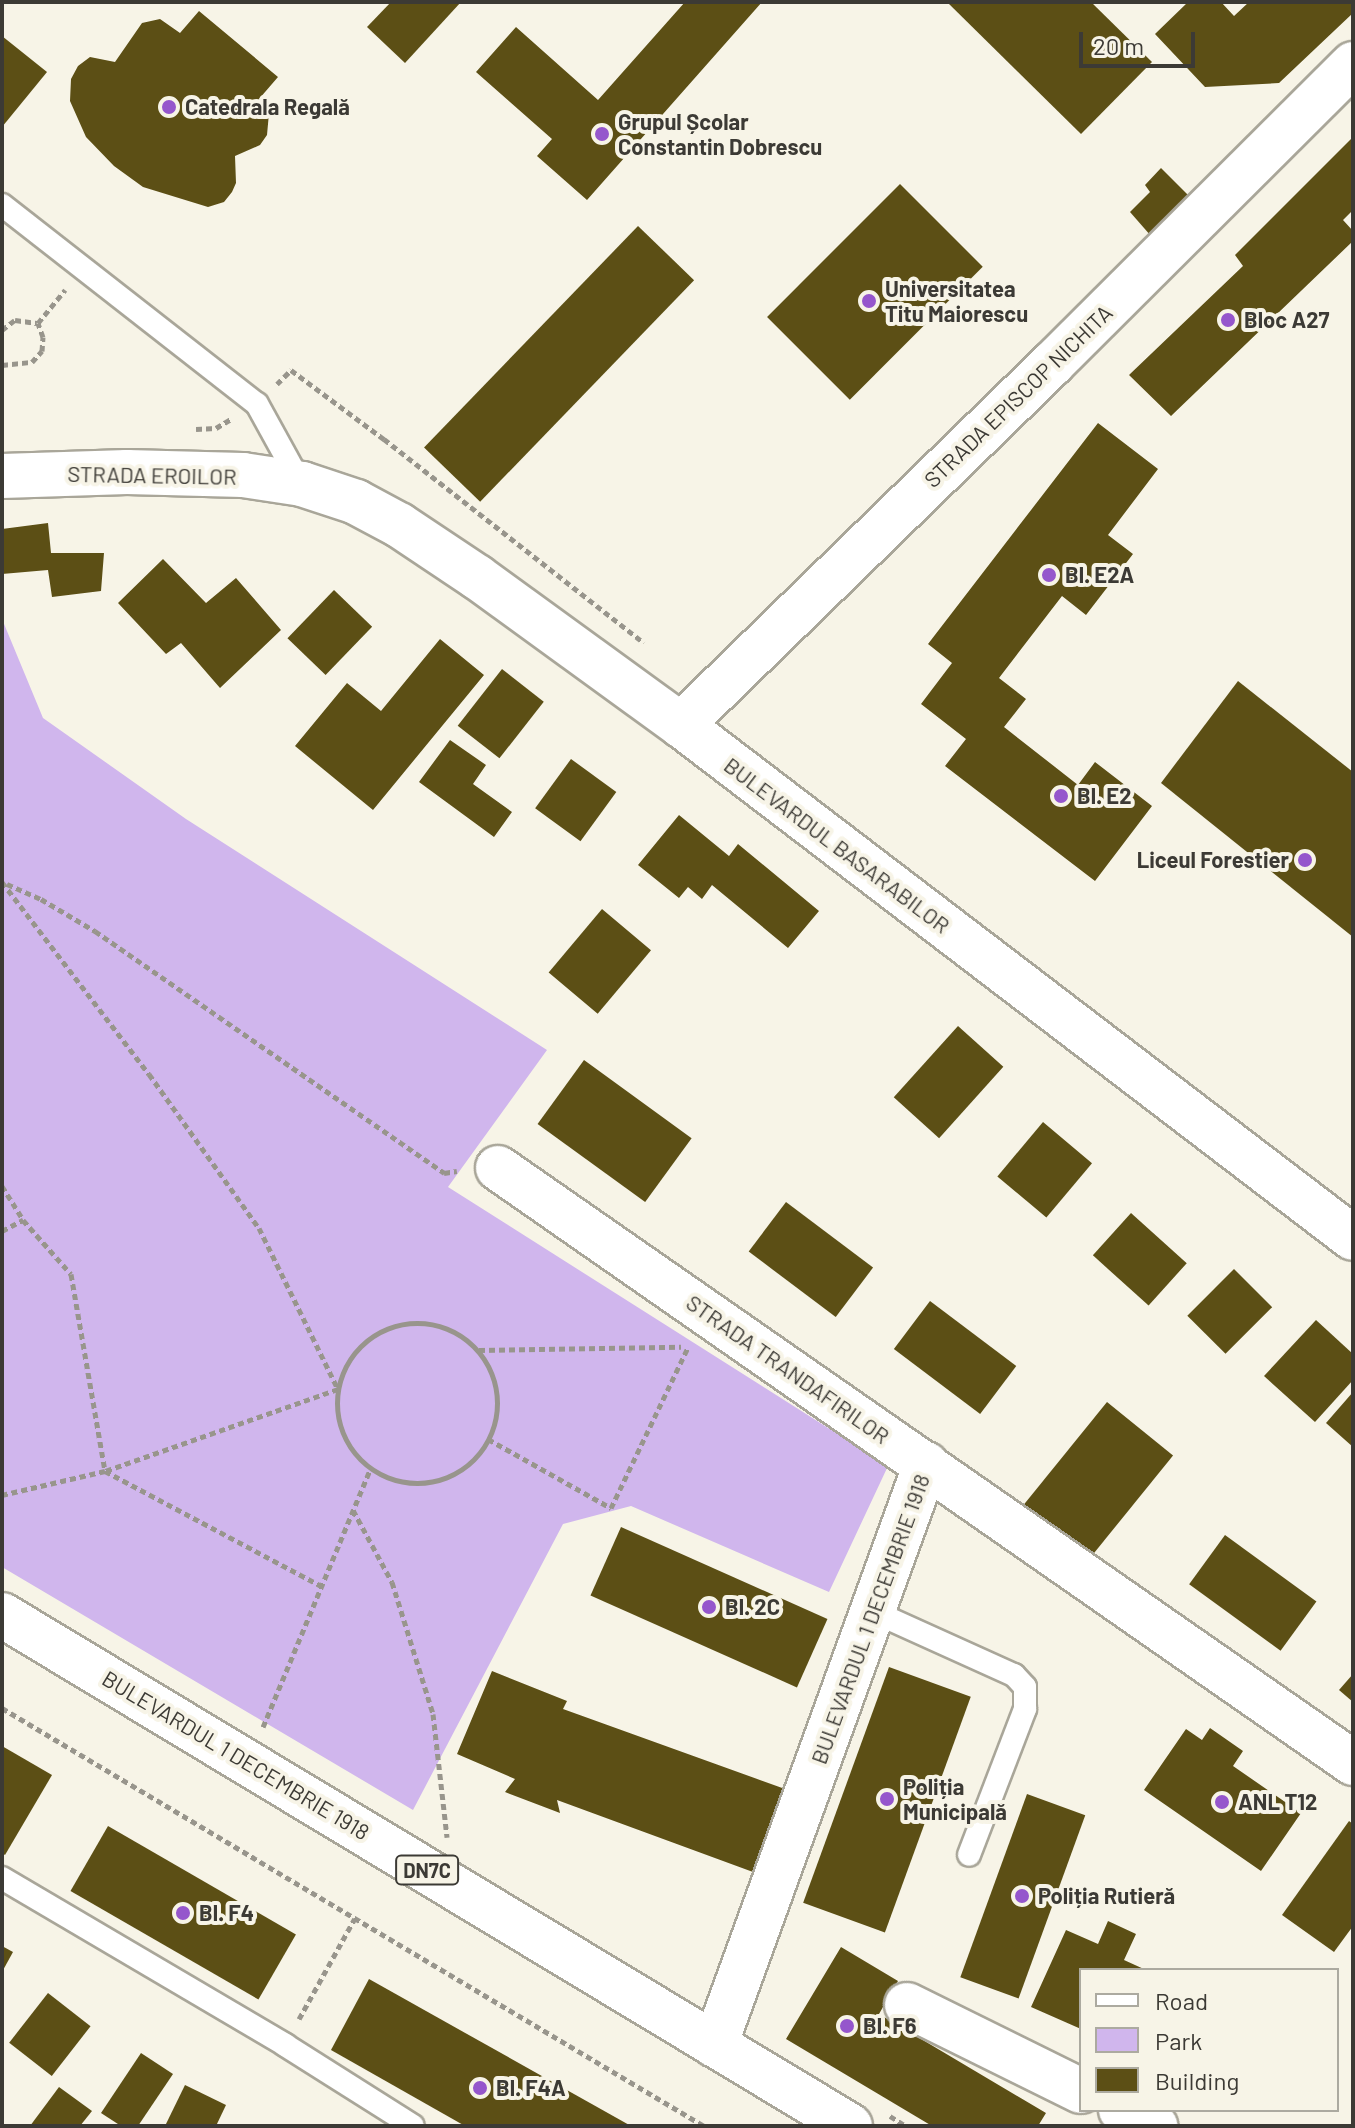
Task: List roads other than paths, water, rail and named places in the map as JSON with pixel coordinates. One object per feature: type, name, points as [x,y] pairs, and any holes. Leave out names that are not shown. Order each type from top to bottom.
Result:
[{"type":"street","name":"STRADA EPISCOP NICHITA","points":[[681,725],[1063,353],[1353,64]]},
{"type":"street","name":"STRADA EROILOR","points":[[2,476],[196,473],[302,484]]},
{"type":"street","name":"BULEVARDUL BASARABILOR","points":[[302,484],[356,502],[399,525],[477,577],[681,725],[1353,1238]]},
{"type":"street","name":"STRADA TRANDAFIRILOR","points":[[498,1168],[696,1329],[926,1464],[1353,1763]]},
{"type":"street","name":"BULEVARDUL 1 DECEMBRIE 1918","points":[[715,2045],[926,1464]]},
{"type":"street","name":"BULEVARDUL 1 DECEMBRIE 1918","points":[[2,1615],[850,2126]]},
{"type":"street","points":[[907,2005],[1079,2090]]},
{"type":"street","points":[[1125,2112],[1155,2126]]},
{"type":"lane","points":[[2,205],[257,404],[302,484]]},
{"type":"lane","points":[[872,1611],[1014,1675],[1025,1687],[1025,1709],[969,1855]]},
{"type":"lane","points":[[2,1878],[285,2045],[413,2126]]},
{"type":"place","name":"Catedrala Regală","points":[[169,107]]},
{"type":"place","name":"Grupul Școlar Constantin Dobrescu","points":[[602,134]]},
{"type":"place","name":"Universitatea Titu Maiorescu","points":[[869,301]]},
{"type":"place","name":"Bloc A27","points":[[1228,320]]},
{"type":"place","name":"Bl. E2A","points":[[1049,575]]},
{"type":"place","name":"Bl. E2","points":[[1061,796]]},
{"type":"place","name":"Liceul Forestier","points":[[1305,860]]},
{"type":"place","name":"Bl. 2C","points":[[709,1607]]},
{"type":"place","name":"Poliția Municipală","points":[[887,1799]]},
{"type":"place","name":"ANL T12","points":[[1222,1802]]},
{"type":"place","name":"Poliția Rutieră","points":[[1022,1896]]},
{"type":"place","name":"Bl. F4","points":[[183,1913]]},
{"type":"place","name":"Bl. F6","points":[[847,2026]]},
{"type":"place","name":"Bl. F4A","points":[[480,2088]]}]
